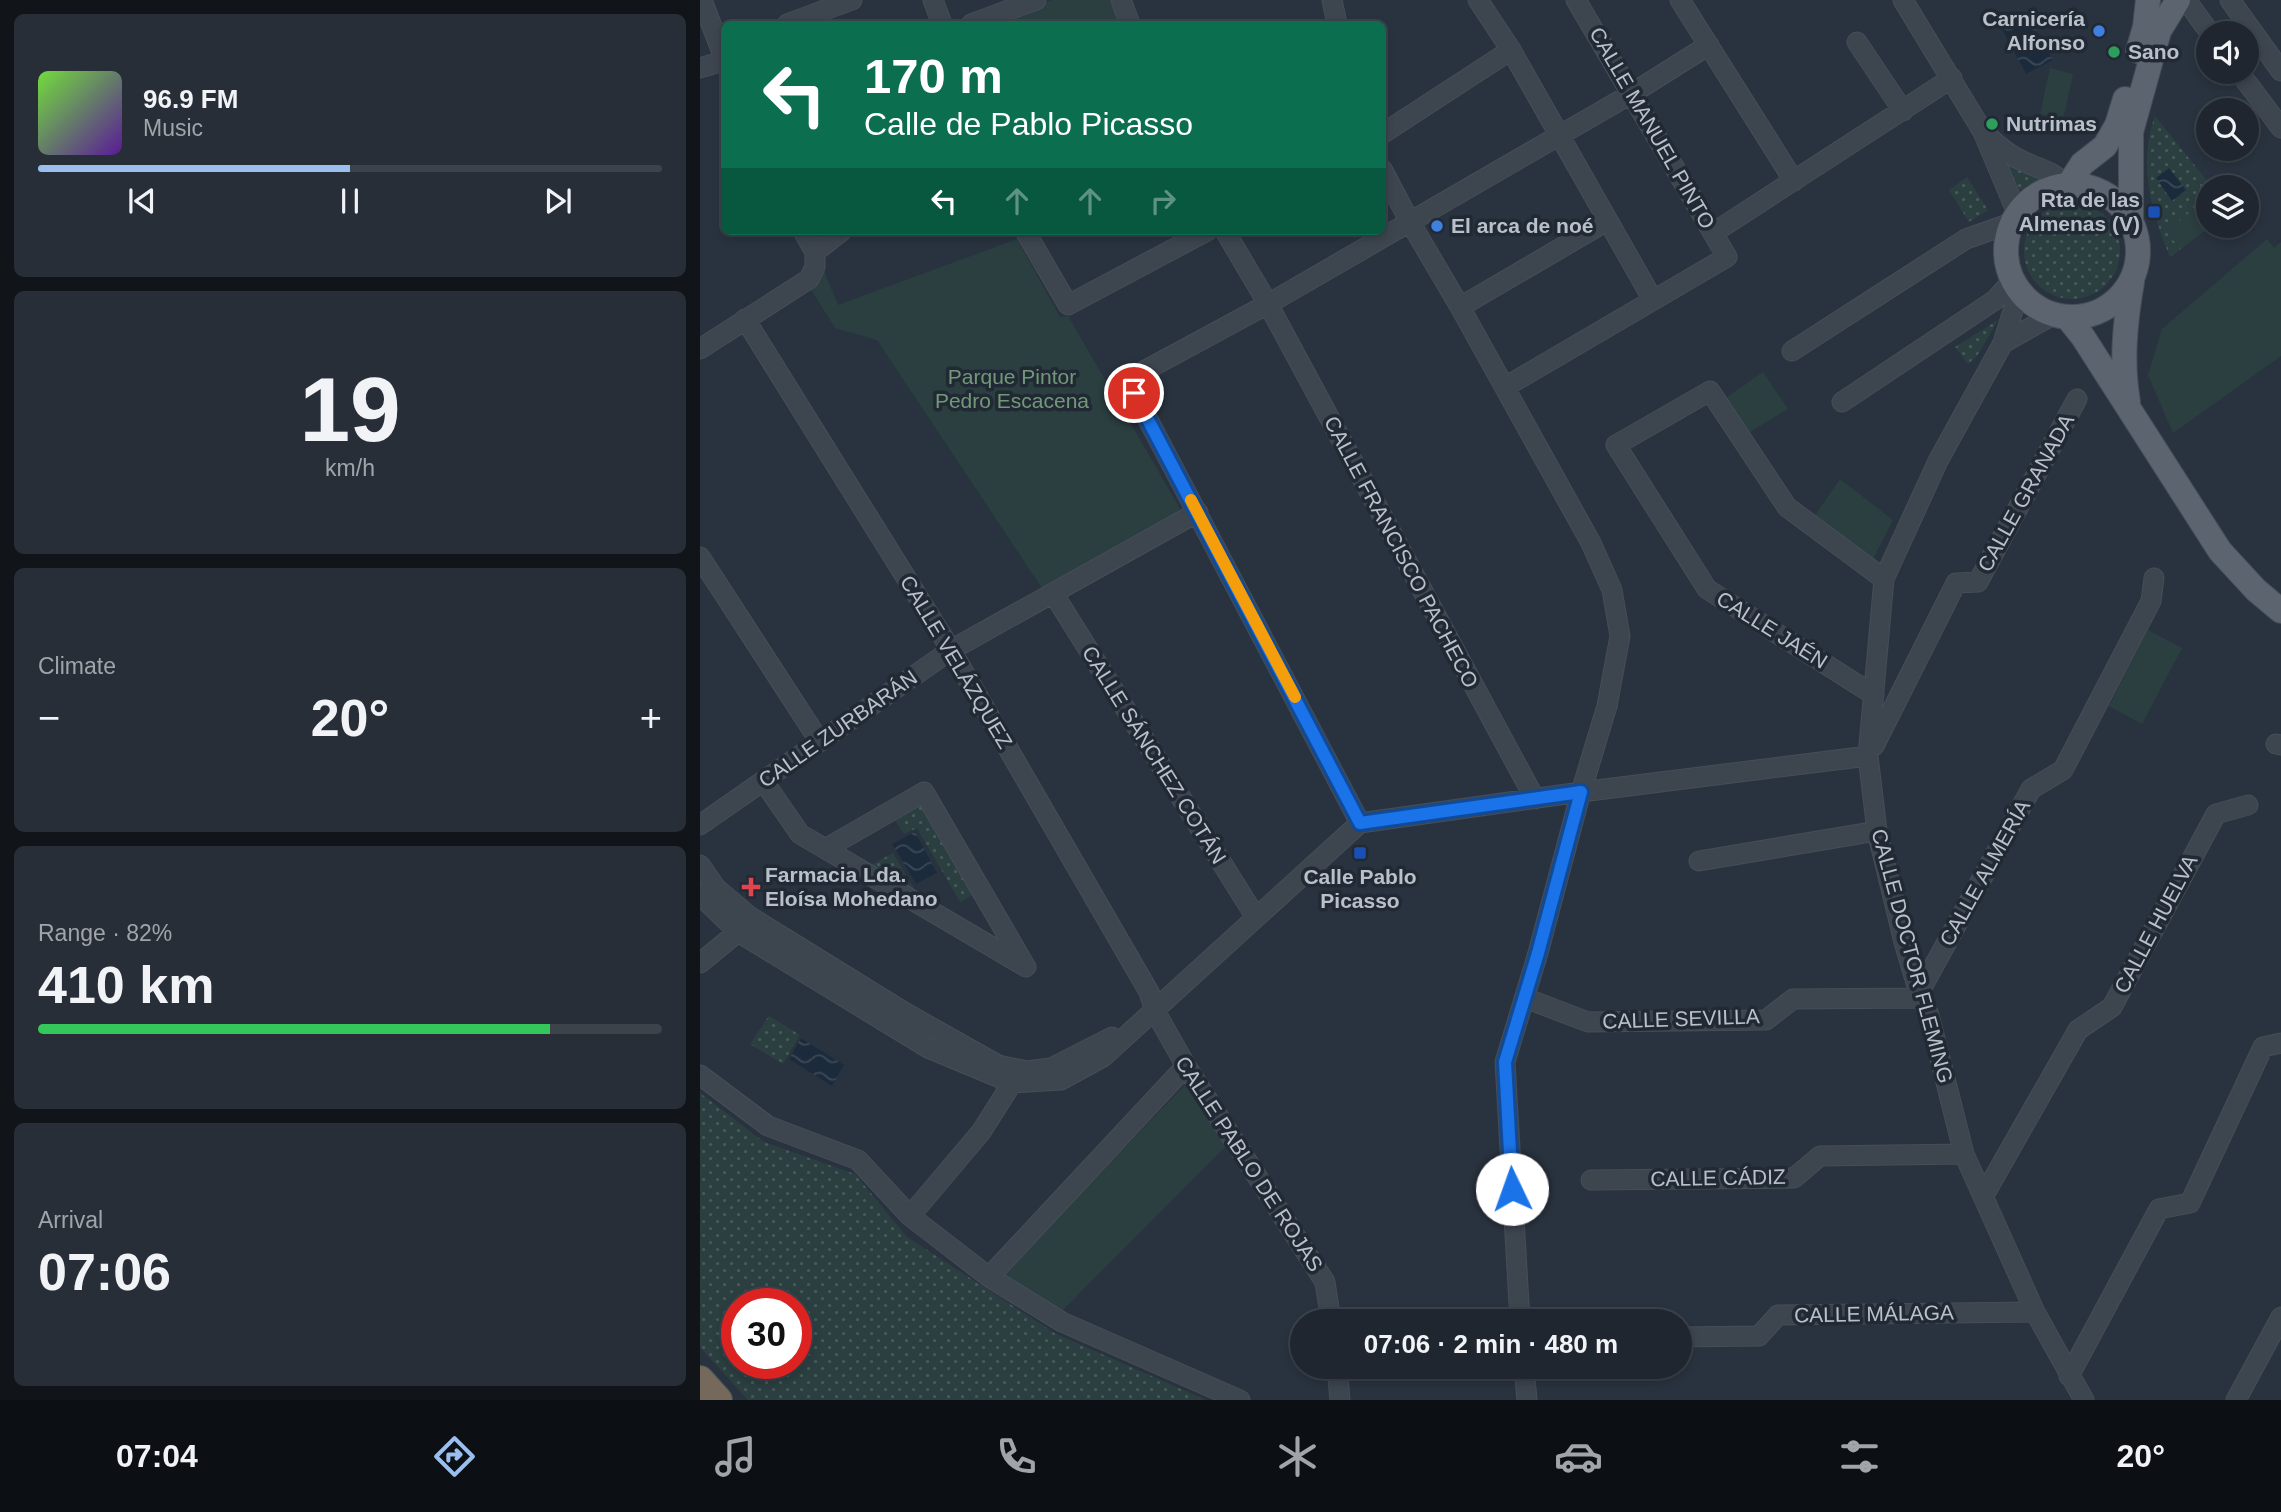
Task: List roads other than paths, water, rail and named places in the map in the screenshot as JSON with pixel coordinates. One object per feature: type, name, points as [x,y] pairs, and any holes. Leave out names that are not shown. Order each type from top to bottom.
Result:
[{"type":"highway","points":[[700,1380],[718,1400]]},
{"type":"main road","points":[[2067,184],[2081,164],[2105,146],[2117,125],[2145,27],[2148,0]]},
{"type":"main road","points":[[2129,410],[2123,375],[2126,319],[2138,260],[2138,239],[2131,219],[2131,132],[2159,31],[2178,0]]},
{"type":"main road","points":[[2131,219],[2119,204],[2105,193],[2088,186],[2067,184],[2038,193],[2014,218],[2006,242],[2006,262],[2015,286],[2034,305],[2060,316],[2083,337],[2220,551],[2256,590],[2281,611]]},
{"type":"main road","points":[[2060,316],[2087,316],[2105,309],[2121,296],[2132,280]]},
{"type":"street","points":[[702,0],[721,49]]},
{"type":"street","points":[[791,21],[807,8],[852,0]]},
{"type":"street","points":[[933,0],[941,21]]},
{"type":"street","points":[[979,21],[1036,0]]},
{"type":"street","points":[[1121,0],[1129,21]]},
{"type":"street","points":[[1332,0],[1336,21]]},
{"type":"street","points":[[1478,0],[1511,50],[1653,300],[1505,387]]},
{"type":"street","name":"CALLE MANUEL PINTO","points":[[1576,0],[1727,257],[1653,300]]},
{"type":"street","points":[[1680,0],[1794,181]]},
{"type":"street","points":[[1793,351],[1966,239],[2014,218],[1983,132],[1903,0]]},
{"type":"street","points":[[2186,0],[2201,21]]},
{"type":"street","points":[[2230,0],[2281,71]]},
{"type":"street","points":[[1857,42],[1902,111]]},
{"type":"street","points":[[1360,823],[1129,379],[1268,304],[1631,94],[1709,45]]},
{"type":"street","points":[[1386,131],[1511,50]]},
{"type":"street","points":[[700,68],[721,55]]},
{"type":"street","points":[[1713,233],[1952,78]]},
{"type":"street","points":[[2248,84],[2281,128]]},
{"type":"street","points":[[1983,132],[2002,150],[2025,163],[2051,171],[2067,184]]},
{"type":"street","points":[[1386,177],[1591,543],[1612,590],[1620,635],[1607,706],[1505,1062],[1519,1309]]},
{"type":"street","points":[[1460,307],[1607,221]]},
{"type":"street","points":[[700,349],[810,279],[815,267],[815,252],[805,235]]},
{"type":"street","points":[[815,252],[837,235]]},
{"type":"street","points":[[1027,235],[1068,305],[1199,235]]},
{"type":"street","name":"CALLE FRANCISCO PACHECO","points":[[1226,235],[1268,304],[1535,799]]},
{"type":"street","points":[[1842,402],[2015,286]]},
{"type":"street","name":"CALLE DOCTOR FLEMING","points":[[2015,286],[2003,343],[1938,461],[1884,579],[1868,756],[1877,831],[1920,995],[1929,1015],[1964,1154],[2035,1312],[2084,1400]]},
{"type":"street","points":[[2003,343],[2060,316]]},
{"type":"street","name":"CALLE VELÁZQUEZ","points":[[745,319],[951,650],[1149,992],[1154,1011]]},
{"type":"street","name":"CALLE JAÉN","points":[[1874,695],[1707,589],[1616,445],[1710,391],[1787,507],[1884,579]]},
{"type":"street","name":"CALLE GRANADA","points":[[1868,756],[1956,583],[1978,582],[2077,399]]},
{"type":"street","name":"CALLE ZURBARÁN","points":[[700,825],[951,650],[1198,512]]},
{"type":"street","points":[[700,557],[820,742]]},
{"type":"street","name":"CALLE ALMERÍA","points":[[1920,995],[2031,789],[2063,770],[2151,601],[2154,578]]},
{"type":"street","name":"CALLE SÁNCHEZ COTÁN","points":[[1053,593],[1255,916]]},
{"type":"street","points":[[700,895],[738,932],[928,1048],[1012,1083],[1061,1080],[1103,1057],[1360,823],[1868,756]]},
{"type":"street","points":[[764,782],[800,834],[825,849],[872,877],[1026,967],[924,792],[825,849]]},
{"type":"street","name":"CALLE HUELVA","points":[[1983,1197],[2078,1030],[2112,1007],[2216,814],[2248,805]]},
{"type":"street","points":[[1699,861],[1877,831]]},
{"type":"street","points":[[700,865],[716,888],[749,915],[904,1012],[999,1065],[1027,1071],[1051,1068],[1105,1041],[1154,1011]]},
{"type":"street","points":[[700,963],[738,932]]},
{"type":"street","name":"CALLE SEVILLA","points":[[1525,998],[1588,1022],[1766,1020],[1793,999],[1920,995]]},
{"type":"street","name":"CALLE PABLO DE ROJAS","points":[[1154,1011],[1186,1066],[1325,1282],[1329,1309]]},
{"type":"street","points":[[2069,1376],[2159,1209],[2190,1203],[2263,1047],[2281,1043]]},
{"type":"street","points":[[989,1277],[1186,1066]]},
{"type":"street","points":[[700,1075],[768,1126],[858,1160],[910,1216],[989,1277],[1062,1322],[1240,1400]]},
{"type":"street","points":[[910,1216],[981,1132],[1012,1083]]},
{"type":"street","name":"CALLE CÁDIZ","points":[[1591,1180],[1794,1178],[1820,1156],[1964,1154]]},
{"type":"street","name":"CALLE MÁLAGA","points":[[1692,1337],[1759,1336],[1778,1315],[2035,1312]]},
{"type":"street","points":[[2236,1400],[2281,1317]]},
{"type":"street","points":[[1338,1379],[1340,1400]]},
{"type":"street","points":[[1525,1379],[1527,1400]]},
{"type":"water","points":[[2027,13],[2053,60],[2026,74],[2001,27]]},
{"type":"water","points":[[2169,168],[2186,190],[2172,201],[2156,178]]},
{"type":"water","points":[[915,832],[937,873],[916,884],[892,844]]},
{"type":"water","points":[[801,1038],[844,1065],[832,1086],[789,1059]]},
{"type":"place","name":"Carnicería Alfonso","points":[[2099,31]]},
{"type":"place","name":"Sano","points":[[2114,52]]},
{"type":"place","name":"Nutrimas","points":[[1992,124]]},
{"type":"place","name":"Rta de las Almenas (V)","points":[[2154,212]]},
{"type":"place","name":"El arca de noé","points":[[1437,226]]},
{"type":"place","name":"Calle Pablo Picasso","points":[[1360,853]]},
{"type":"place","name":"Farmacia Lda. Eloísa Mohedano","points":[[751,887]]},
{"type":"park label","name":"Parque Pintor Pedro Escacena","points":[[1012,389]]}]
